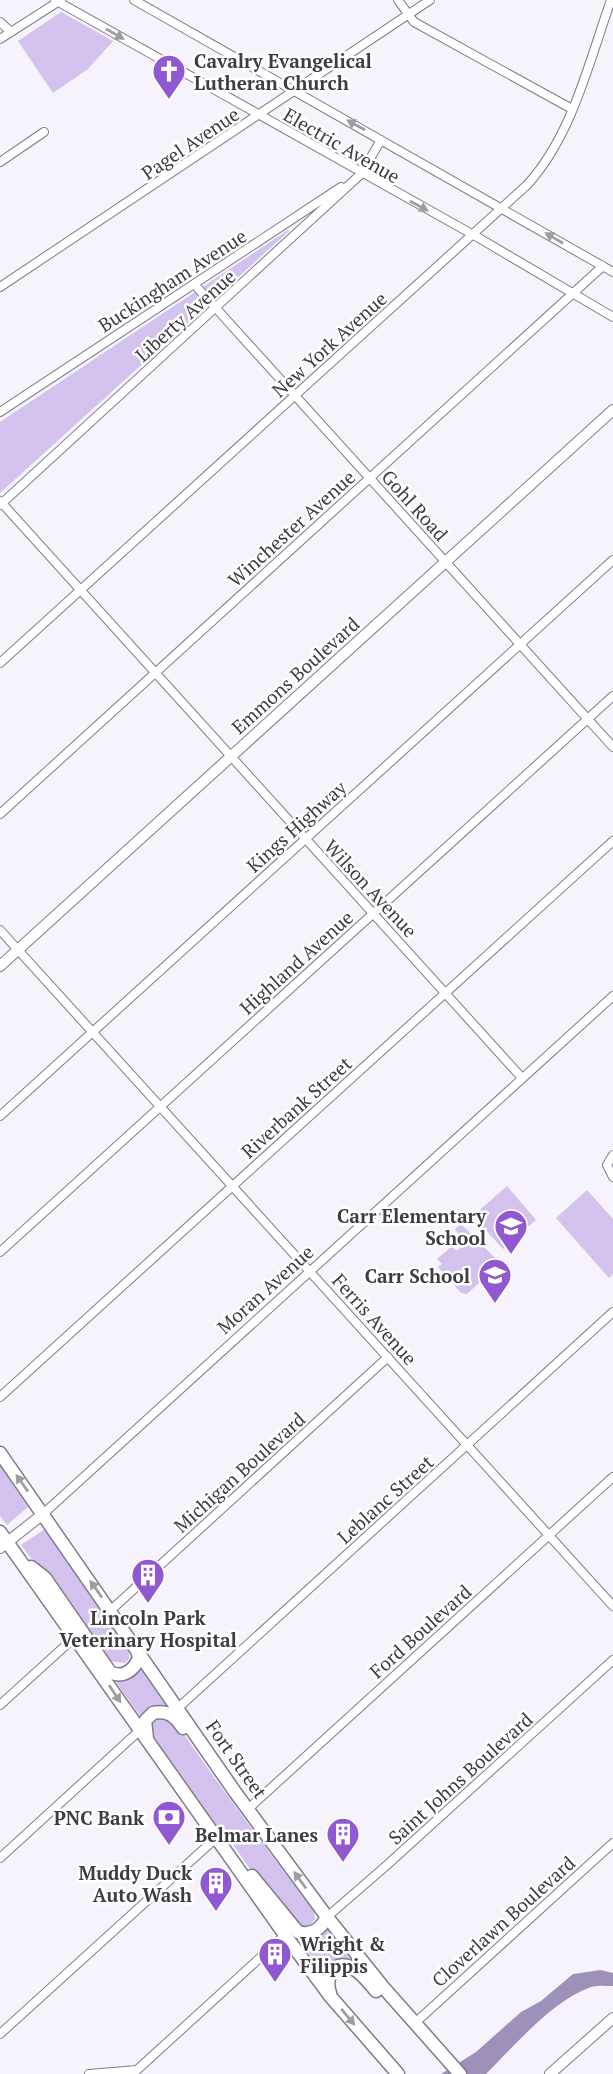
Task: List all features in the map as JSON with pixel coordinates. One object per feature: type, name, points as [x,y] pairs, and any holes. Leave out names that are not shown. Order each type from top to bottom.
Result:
[{"type":"main road","name":"Fort Street","points":[[0,1453],[247,1809],[363,1964],[456,2070]]},
{"type":"main road","points":[[2,1540],[19,1558],[76,1636],[215,1839],[330,1996],[398,2074]]},
{"type":"main road","points":[[19,1558],[45,1578],[110,1671],[119,1675],[131,1671],[139,1658],[135,1645]]},
{"type":"main road","points":[[149,1744],[145,1721],[153,1713],[169,1713],[177,1718],[238,1805],[247,1809]]},
{"type":"main road","points":[[197,1813],[229,1844],[298,1932],[305,1934],[315,1931],[327,1917]]},
{"type":"main road","points":[[330,1996],[327,1983],[329,1974],[340,1966],[352,1968],[415,2035],[426,2035]]},
{"type":"street","name":"Electric Avenue","points":[[58,0],[613,317]]},
{"type":"street","points":[[0,39],[58,0]]},
{"type":"street","name":"Electric Avenue","points":[[134,0],[613,272]]},
{"type":"street","points":[[398,0],[414,22],[572,109]]},
{"type":"street","name":"Pagel Avenue","points":[[0,287],[430,0]]},
{"type":"street","name":"New York Avenue","points":[[0,663],[502,208],[544,164],[558,143],[572,109],[611,0]]},
{"type":"street","points":[[0,22],[11,32]]},
{"type":"street","points":[[0,162],[44,132]]},
{"type":"street","name":"Liberty Avenue","points":[[1,503],[361,174],[381,140]]},
{"type":"street","name":"Buckingham Avenue","points":[[0,412],[361,174]]},
{"type":"street","name":"Winchester Avenue","points":[[0,814],[603,266]]},
{"type":"street","name":"Gohl Road","points":[[194,284],[613,747]]},
{"type":"street","name":"Emmons Boulevard","points":[[0,966],[613,410]]},
{"type":"street","name":"Wilson Avenue","points":[[1,503],[522,1078]]},
{"type":"street","name":"Kings Highway","points":[[0,1116],[613,560]]},
{"type":"street","name":"Highland Avenue","points":[[0,1252],[613,696]]},
{"type":"street","name":"Riverbank Street","points":[[0,1397],[613,841]]},
{"type":"street","name":"Ferris Avenue","points":[[0,930],[613,1606]]},
{"type":"street","name":"Moran Avenue","points":[[2,1540],[43,1514],[613,996]]},
{"type":"street","points":[[613,1155],[607,1165],[613,1177]]},
{"type":"street","name":"Leblanc Street","points":[[177,1708],[613,1312]]},
{"type":"street","name":"Michigan Boulevard","points":[[111,1610],[388,1357]]},
{"type":"street","name":"Ford Boulevard","points":[[247,1809],[613,1477]]},
{"type":"street","points":[[0,1705],[76,1636]]},
{"type":"street","name":"Saint Johns Boulevard","points":[[327,1917],[613,1660]]},
{"type":"street","points":[[0,1858],[139,1731]]},
{"type":"street","points":[[2,2028],[215,1839]]},
{"type":"street","name":"Cloverlawn Boulevard","points":[[415,2023],[613,1843]]},
{"type":"street","points":[[89,2074],[137,2070],[285,1935]]},
{"type":"street","points":[[550,2074],[613,2018]]},
{"type":"shaded area","points":[[61,12],[113,41],[88,69],[53,93],[18,41]]},
{"type":"shaded area","points":[[289,231],[0,493],[0,422]]},
{"type":"shaded area","points":[[507,1186],[536,1220],[503,1249],[473,1216]]},
{"type":"shaded area","points":[[587,1190],[613,1219],[613,1274],[609,1278],[556,1218]]},
{"type":"shaded area","points":[[461,1224],[499,1262],[467,1294],[461,1293],[438,1267],[442,1264],[437,1259],[452,1246],[456,1251],[466,1244],[455,1229]]},
{"type":"shaded area","points":[[0,1466],[28,1507],[7,1525],[0,1516]]},
{"type":"shaded area","points":[[45,1529],[129,1650],[129,1659],[125,1663],[109,1661],[21,1545]]},
{"type":"shaded area","points":[[141,1666],[168,1706],[150,1708],[140,1716],[113,1678]]},
{"type":"shaded area","points":[[157,1719],[179,1727],[314,1911],[315,1919],[310,1925],[300,1926],[259,1882],[232,1843],[214,1823],[151,1733],[151,1724]]},
{"type":"shaded area","points":[[327,1928],[350,1959],[336,1960],[322,1970],[299,1940],[313,1939]]},
{"type":"shaded area","points":[[601,1970],[613,1973],[613,1986],[591,1987],[562,2002],[486,2074],[441,2074],[476,2052],[521,2012],[541,2001],[573,1974]]},
{"type":"place","name":"Cavalry Evangelical Lutheran Church","points":[[169,101]]},
{"type":"place","name":"Carr Elementary School","points":[[511,1256]]},
{"type":"place","name":"Carr School","points":[[495,1305]]},
{"type":"place","name":"Lincoln Park Veterinary Hospital","points":[[148,1605]]},
{"type":"place","name":"PNC Bank","points":[[169,1847]]},
{"type":"place","name":"Belmar Lanes","points":[[343,1864]]},
{"type":"place","name":"Muddy Duck Auto Wash","points":[[216,1913]]},
{"type":"place","name":"Wright & Filippis","points":[[275,1984]]}]
